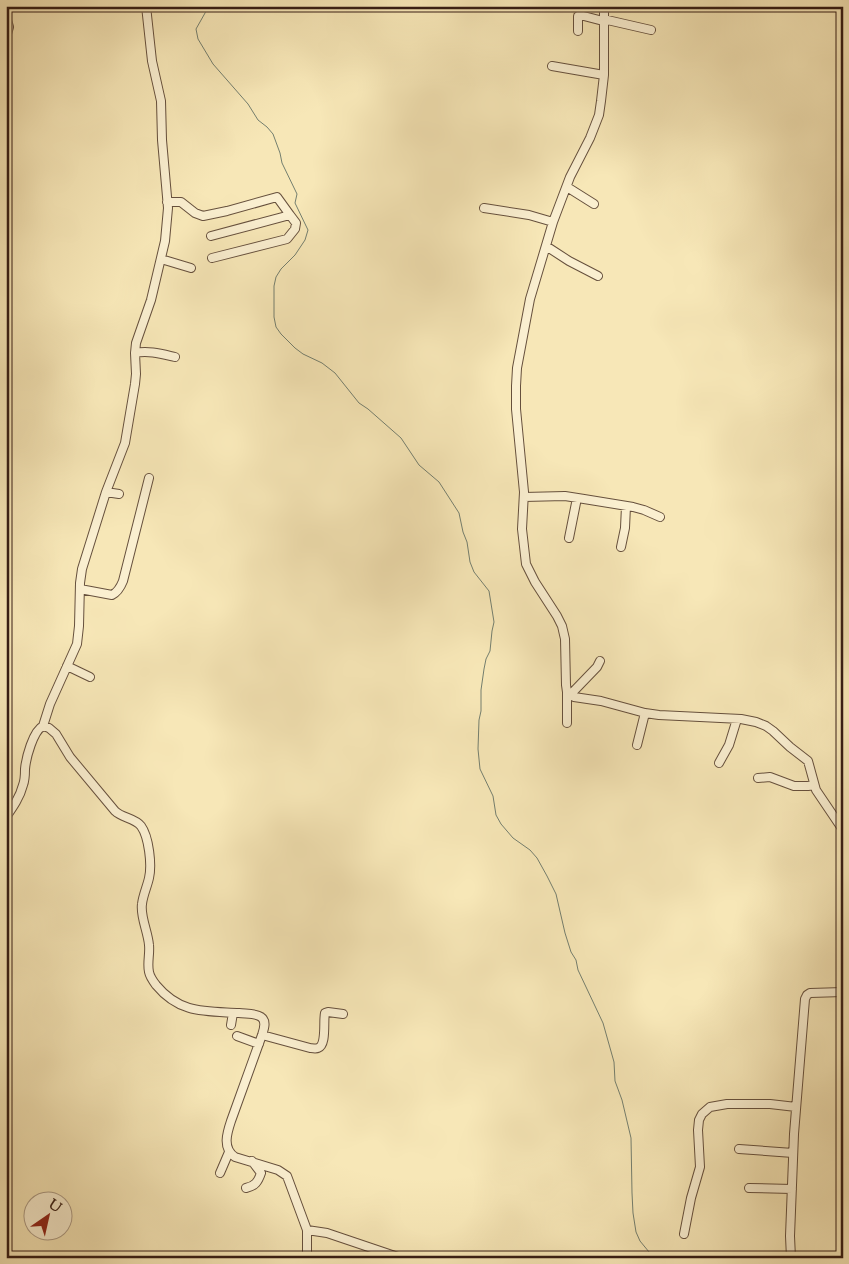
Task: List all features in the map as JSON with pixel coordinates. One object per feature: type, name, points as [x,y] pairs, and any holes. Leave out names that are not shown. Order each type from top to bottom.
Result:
[{"type":"street","points":[[7,814],[16,802],[24,784],[26,763],[35,736],[39,728],[43,726],[50,704],[78,639],[80,589],[84,560],[127,436],[136,374],[136,343],[151,300],[165,241],[167,202],[161,101],[152,61],[146,6]]},
{"type":"street","points":[[566,723],[569,694],[566,680],[565,639],[562,626],[526,564],[522,529],[524,497],[516,408],[516,386],[530,299],[553,222],[573,170],[596,124],[600,108],[604,75],[604,6]]},
{"type":"street","points":[[578,31],[578,16],[580,15],[651,30]]},
{"type":"street","points":[[6,17],[9,27],[6,37]]},
{"type":"street","points":[[552,66],[604,75]]},
{"type":"street","points":[[567,187],[594,204]]},
{"type":"street","points":[[167,202],[181,202],[195,213],[204,216],[277,197],[296,223],[295,229],[287,239],[212,258]]},
{"type":"street","points":[[484,208],[553,222]]},
{"type":"street","points":[[211,236],[290,215]]},
{"type":"street","points":[[546,246],[598,276]]},
{"type":"street","points":[[160,259],[191,268]]},
{"type":"street","points":[[135,353],[155,353],[175,357]]},
{"type":"street","points":[[80,589],[112,595],[121,586],[149,478]]},
{"type":"street","points":[[106,492],[119,494]]},
{"type":"street","points":[[524,497],[565,496],[626,506],[644,510],[660,517]]},
{"type":"street","points":[[569,538],[577,498]]},
{"type":"street","points":[[620,547],[625,528],[626,506]]},
{"type":"street","points":[[569,694],[593,672],[600,661]]},
{"type":"street","points":[[67,666],[90,677]]},
{"type":"street","points":[[569,694],[574,697],[613,704],[645,713],[736,719],[761,724],[773,731],[790,748],[808,761],[814,785],[820,797],[843,830]]},
{"type":"street","points":[[637,745],[645,713]]},
{"type":"street","points":[[719,763],[729,745],[736,719]]},
{"type":"street","points":[[43,726],[56,734],[70,757],[114,811],[137,823],[142,829],[149,850],[150,864],[150,877],[142,908],[150,946],[148,970],[153,981],[170,1000],[184,1007],[206,1011],[252,1014],[263,1018],[265,1023],[231,1121],[227,1141],[229,1152],[220,1173]]},
{"type":"street","points":[[758,778],[770,777],[794,786],[814,785]]},
{"type":"street","points":[[791,1258],[793,1153],[804,1006],[807,995],[810,993],[843,992]]},
{"type":"street","points":[[231,1025],[233,1013]]},
{"type":"street","points":[[262,1035],[317,1049],[323,1040],[325,1013],[343,1014]]},
{"type":"street","points":[[237,1036],[259,1044]]},
{"type":"street","points":[[684,1234],[691,1198],[700,1167],[698,1130],[702,1114],[710,1106],[728,1104],[770,1104],[796,1107]]},
{"type":"street","points":[[738,1149],[793,1153]]},
{"type":"street","points":[[229,1152],[235,1156],[285,1174],[289,1180],[307,1230],[308,1258]]},
{"type":"street","points":[[246,1188],[256,1184],[262,1174],[252,1161]]},
{"type":"street","points":[[749,1188],[792,1188]]},
{"type":"street","points":[[307,1230],[327,1233],[401,1258]]},
{"type":"waterway","points":[[209,6],[196,29],[198,39],[213,64],[248,104],[258,120],[273,134],[282,163],[297,194],[295,203],[308,230],[305,240],[295,255],[276,277],[274,286],[274,317],[276,327],[295,348],[322,363],[335,373],[359,403],[401,438],[419,465],[439,482],[459,513],[474,572],[489,591],[494,622],[490,651],[486,659],[481,690],[478,749],[480,769],[493,796],[496,815],[501,824],[513,838],[530,850],[537,858],[556,894],[571,952],[603,1023],[614,1062],[615,1081],[622,1100],[631,1138],[633,1213],[636,1232],[640,1241],[654,1258]]}]
